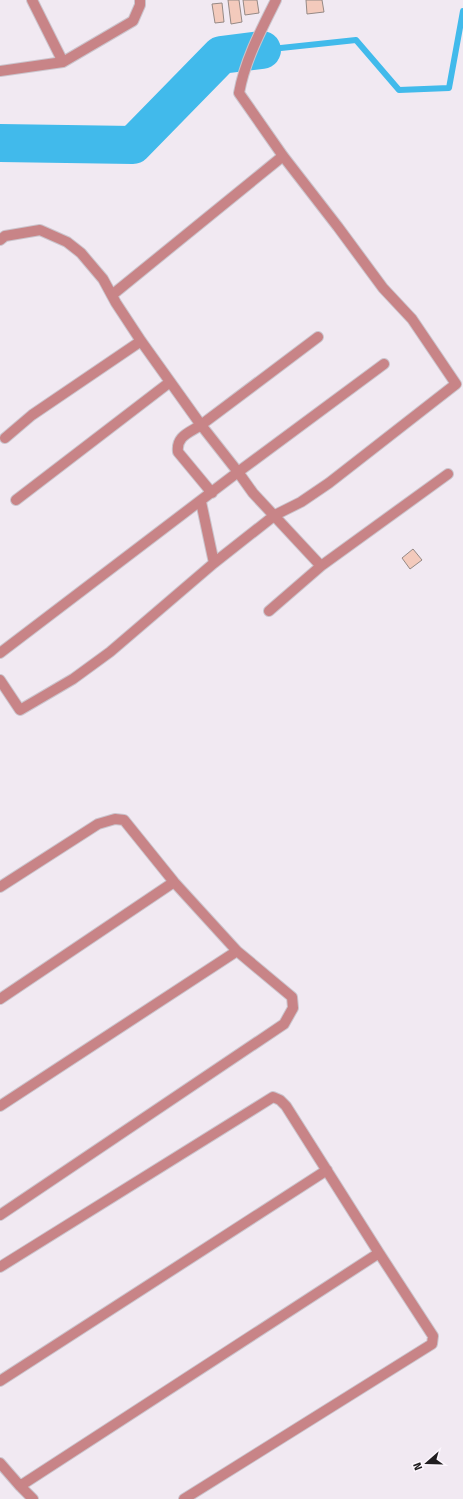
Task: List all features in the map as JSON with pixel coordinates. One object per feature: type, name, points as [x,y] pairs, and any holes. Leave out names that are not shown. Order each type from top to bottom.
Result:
[{"type":"street","points":[[32,0],[63,62]]},
{"type":"street","points":[[0,71],[63,62],[133,21],[140,5],[140,0]]},
{"type":"street","points":[[0,680],[20,710],[73,679],[110,652],[214,563],[275,515],[301,502],[329,483],[456,384],[412,319],[383,288],[283,156],[239,93],[245,67],[258,35],[276,0]]},
{"type":"street","points":[[112,295],[283,156]]},
{"type":"street","points":[[0,240],[5,236],[40,230],[67,242],[81,253],[104,279],[112,295],[141,341],[252,493],[275,515],[321,566]]},
{"type":"street","points":[[212,493],[178,452],[177,445],[181,438],[201,425],[318,337]]},
{"type":"street","points":[[5,438],[32,415],[141,341]]},
{"type":"street","points":[[0,653],[201,502],[238,472],[384,364]]},
{"type":"street","points":[[16,500],[170,382]]},
{"type":"street","points":[[270,611],[321,566],[448,474]]},
{"type":"street","points":[[201,502],[214,563]]},
{"type":"street","points":[[0,887],[98,824],[115,819],[124,820],[174,882],[237,951],[292,998],[293,1008],[284,1024],[0,1215]]},
{"type":"street","points":[[0,999],[174,882]]},
{"type":"street","points":[[0,1106],[237,951]]},
{"type":"street","points":[[0,1268],[273,1097],[280,1100],[286,1106],[433,1336],[432,1344],[184,1499]]},
{"type":"street","points":[[0,1381],[327,1170]]},
{"type":"street","points":[[20,1486],[379,1253]]},
{"type":"street","points":[[0,1463],[33,1499]]},
{"type":"building","points":[[228,0],[239,0],[242,22],[231,24]]},
{"type":"building","points":[[243,0],[257,0],[259,13],[245,15]]},
{"type":"building","points":[[306,0],[322,0],[324,12],[307,14]]},
{"type":"building","points":[[222,3],[224,22],[215,23],[212,4]]},
{"type":"building","points":[[413,549],[422,560],[410,569],[402,558]]},
{"type":"waterway","points":[[262,50],[356,40],[399,90],[449,88],[463,11]]},
{"type":"waterway","points":[[0,143],[133,145],[221,55],[262,50]]}]
